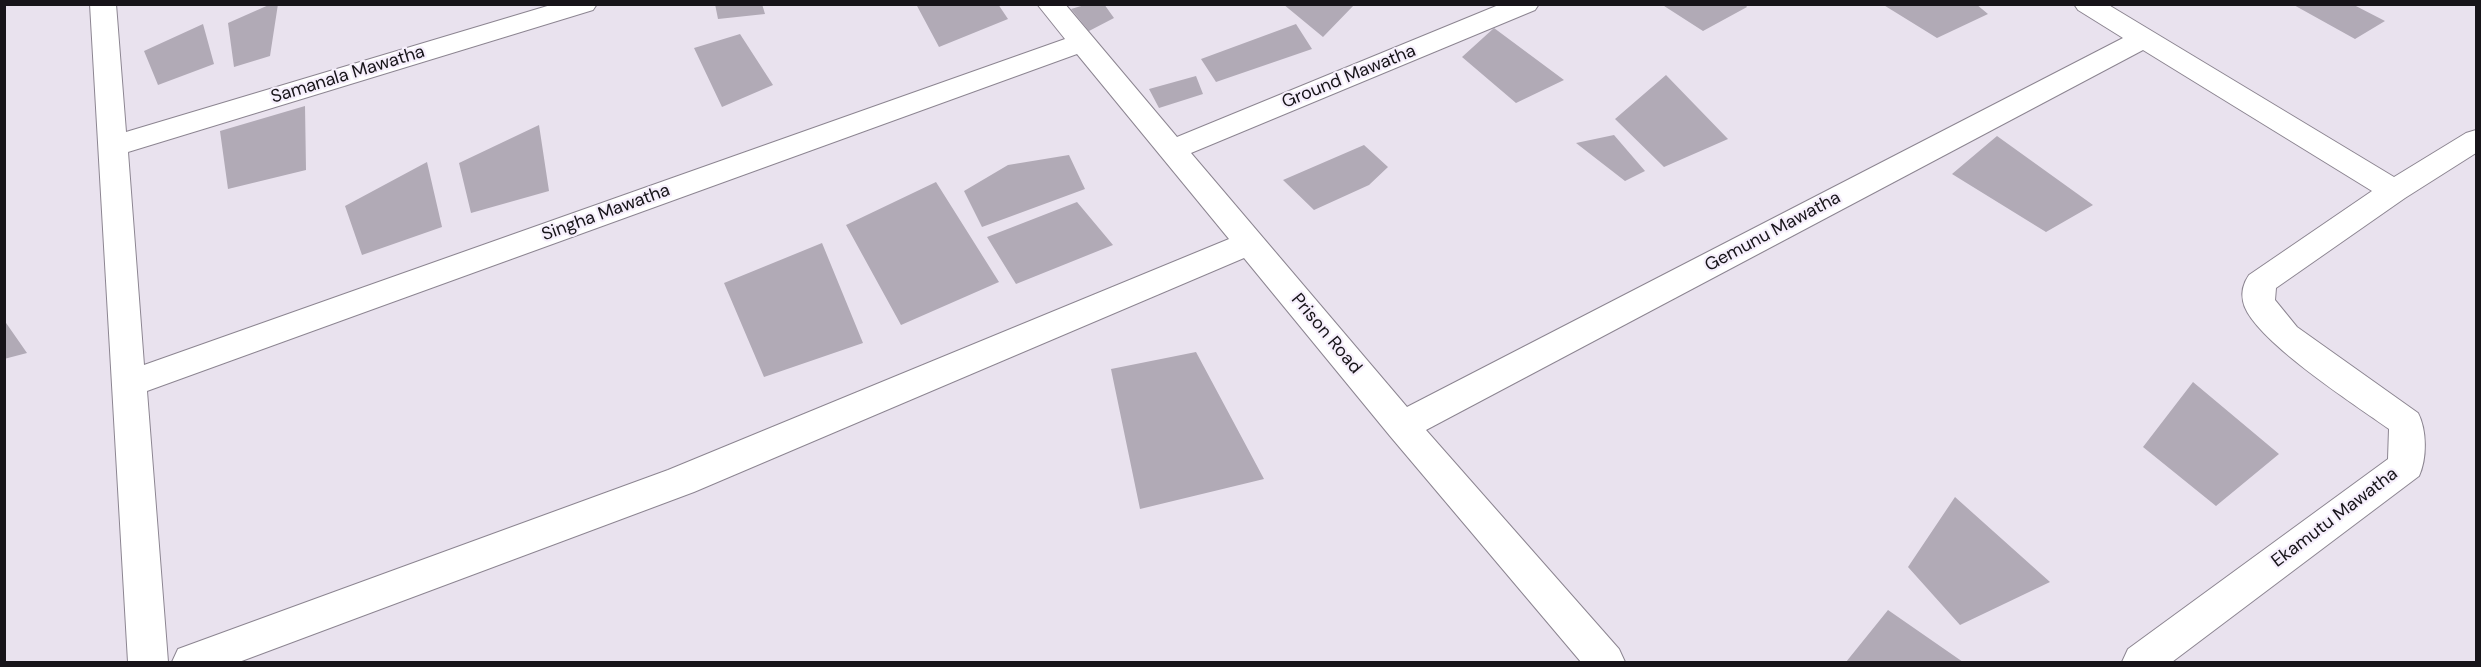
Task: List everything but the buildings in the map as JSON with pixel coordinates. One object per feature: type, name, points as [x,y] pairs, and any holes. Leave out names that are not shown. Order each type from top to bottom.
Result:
[{"type":"street","points":[[103,4],[148,663]]},
{"type":"street","name":"Samanala Mawatha","points":[[113,146],[584,4]]},
{"type":"street","name":"Prison Road","points":[[1050,4],[1402,426],[1605,663]]},
{"type":"street","name":"Ground Mawatha","points":[[1172,150],[1526,4]]},
{"type":"street","points":[[2088,4],[2394,191]]},
{"type":"street","name":"Gemunu Mawatha","points":[[1402,426],[2144,38]]},
{"type":"street","name":"Singha Mawatha","points":[[129,384],[1083,42]]},
{"type":"street","name":"Ekamutu Mawatha","points":[[2142,663],[2406,466],[2406,423],[2285,336],[2259,302],[2260,283],[2394,191],[2476,140]]},
{"type":"street","points":[[192,663],[681,481],[1251,243]]}]
